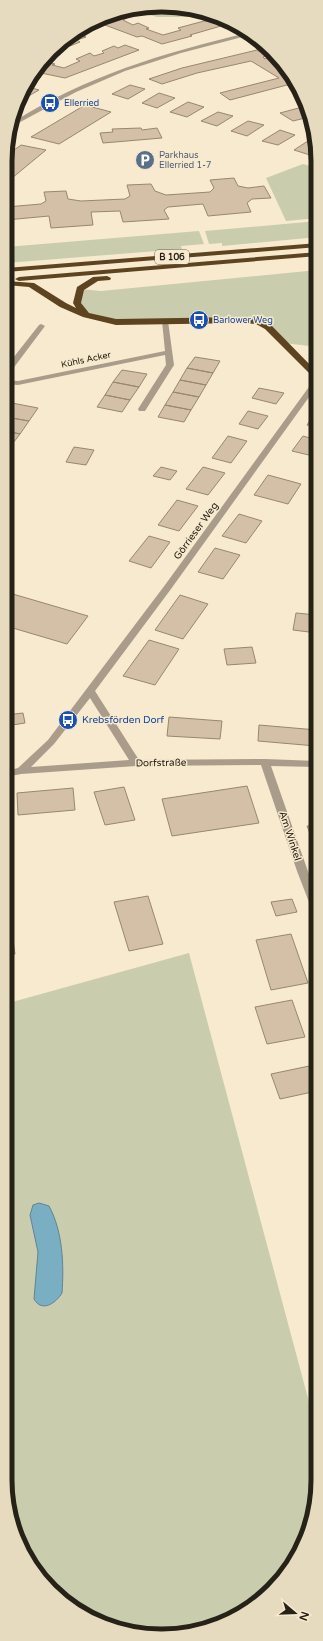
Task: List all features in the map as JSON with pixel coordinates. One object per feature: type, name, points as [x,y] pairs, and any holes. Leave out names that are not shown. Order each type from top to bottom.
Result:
[{"type":"highway","name":"B 106","points":[[12,270],[311,245]]},
{"type":"highway","name":"B 106","points":[[12,281],[311,255]]},
{"type":"highway","points":[[86,315],[77,303],[80,288],[96,279],[167,268]]},
{"type":"highway","points":[[12,283],[31,285],[46,293],[63,306],[99,319],[116,322],[242,320],[258,322],[268,327],[311,369]]},
{"type":"street","points":[[17,122],[72,91],[139,64],[242,36]]},
{"type":"street","points":[[142,409],[170,364],[165,321]]},
{"type":"street","points":[[12,364],[41,326]]},
{"type":"street","name":"Kühls Acker","points":[[12,383],[18,384],[169,352]]},
{"type":"street","name":"Görrieser Weg","points":[[21,771],[51,742],[90,691],[168,588],[311,392]]},
{"type":"street","points":[[90,691],[136,763]]},
{"type":"street","name":"Dorfstraße","points":[[12,773],[136,763],[265,762],[311,764]]},
{"type":"street","name":"Am Winkel","points":[[265,762],[311,894]]},
{"type":"green space","points":[[171,12],[200,17],[157,17],[143,13]]},
{"type":"green space","points":[[303,164],[311,166],[311,219],[286,221],[266,178]]},
{"type":"green space","points":[[311,222],[311,238],[222,246],[222,243],[209,244],[205,231]]},
{"type":"green space","points":[[199,231],[204,244],[181,246],[182,249],[12,263],[12,247]]},
{"type":"green space","points":[[311,271],[311,346],[284,343],[258,322],[116,322],[86,315],[77,303],[80,289],[101,291]]},
{"type":"green space","points":[[189,953],[311,1410],[310,1499],[306,1518],[296,1546],[280,1571],[260,1592],[245,1604],[228,1614],[210,1621],[181,1628],[152,1629],[123,1624],[95,1614],[70,1598],[49,1578],[37,1563],[27,1546],[20,1528],[12,1489],[12,1002]]},
{"type":"water","points":[[39,1203],[49,1206],[54,1216],[62,1249],[62,1293],[53,1303],[45,1306],[37,1303],[34,1299],[38,1252],[30,1215],[33,1205]]},
{"type":"building","points":[[123,17],[127,18],[123,20],[133,25],[138,23],[149,28],[146,29],[163,35],[181,30],[178,28],[204,21],[211,21],[221,26],[162,44],[142,36],[137,37],[102,24]]},
{"type":"building","points":[[81,35],[86,37],[77,40],[80,42],[70,46],[68,45],[78,37]]},
{"type":"building","points":[[125,45],[139,50],[65,78],[41,73],[49,63],[55,64],[52,65],[64,68],[80,61],[76,59],[90,53],[94,56],[104,53],[102,51],[114,46],[118,48]]},
{"type":"building","points":[[257,50],[266,56],[263,57],[265,59],[269,58],[274,63],[292,88],[287,85],[230,100],[220,93],[279,78],[251,61],[197,73],[162,84],[149,79],[182,68]]},
{"type":"building","points":[[130,85],[145,89],[128,99],[112,94]]},
{"type":"building","points":[[31,88],[39,90],[26,98]]},
{"type":"building","points":[[159,93],[175,98],[157,108],[142,103]]},
{"type":"building","points":[[188,102],[204,107],[187,117],[170,112]]},
{"type":"building","points":[[85,105],[111,112],[59,144],[31,137]]},
{"type":"building","points":[[301,107],[305,118],[293,121],[280,113]]},
{"type":"building","points":[[218,112],[233,116],[217,126],[201,121]]},
{"type":"building","points":[[248,121],[264,125],[247,136],[231,131]]},
{"type":"building","points":[[141,128],[142,130],[157,128],[162,138],[103,143],[100,133],[113,132],[112,129]]},
{"type":"building","points":[[280,130],[295,135],[278,145],[262,141]]},
{"type":"building","points":[[310,140],[310,155],[294,150]]},
{"type":"building","points":[[21,145],[46,150],[12,178],[12,152]]},
{"type":"building","points":[[234,178],[238,186],[248,188],[264,186],[271,198],[252,199],[247,203],[251,212],[208,216],[203,204],[168,207],[164,210],[169,219],[123,222],[120,211],[91,212],[93,225],[51,228],[49,216],[12,219],[12,206],[41,204],[46,201],[44,192],[66,191],[68,199],[81,201],[125,199],[130,196],[127,185],[151,184],[155,191],[166,195],[210,192],[214,188],[210,180]]},
{"type":"building","points":[[195,357],[220,361],[213,373],[187,368]]},
{"type":"building","points":[[187,368],[213,373],[206,385],[180,380]]},
{"type":"building","points":[[122,370],[147,374],[139,387],[113,382]]},
{"type":"building","points":[[180,380],[206,385],[199,397],[173,392]]},
{"type":"building","points":[[113,382],[139,387],[130,400],[105,395]]},
{"type":"building","points":[[259,388],[284,393],[276,404],[252,398]]},
{"type":"building","points":[[173,392],[199,397],[191,410],[165,405]]},
{"type":"building","points":[[105,395],[130,400],[122,412],[97,407]]},
{"type":"building","points":[[12,403],[38,408],[29,421],[12,418]]},
{"type":"building","points":[[165,405],[191,410],[184,422],[158,417]]},
{"type":"building","points":[[248,411],[268,416],[258,429],[239,424]]},
{"type":"building","points":[[12,418],[29,421],[20,434],[12,432]]},
{"type":"building","points":[[311,419],[311,426],[307,425]]},
{"type":"building","points":[[12,432],[20,434],[12,444]]},
{"type":"building","points":[[228,436],[247,441],[231,463],[212,458]]},
{"type":"building","points":[[303,436],[311,438],[311,456],[292,451]]},
{"type":"building","points":[[74,447],[94,450],[86,465],[66,462]]},
{"type":"building","points":[[161,467],[177,471],[170,480],[153,476]]},
{"type":"building","points":[[203,467],[225,473],[208,495],[186,489]]},
{"type":"building","points":[[268,475],[301,484],[288,504],[254,495]]},
{"type":"building","points":[[177,500],[198,506],[179,531],[158,525]]},
{"type":"building","points":[[239,514],[262,521],[246,543],[222,536]]},
{"type":"building","points":[[149,536],[170,542],[151,568],[129,561]]},
{"type":"building","points":[[215,548],[240,555],[223,579],[198,572]]},
{"type":"building","points":[[12,594],[88,616],[67,644],[12,628]]},
{"type":"building","points":[[180,595],[208,604],[183,639],[155,630]]},
{"type":"building","points":[[296,613],[311,614],[311,632],[293,630]]},
{"type":"building","points":[[149,640],[179,649],[155,685],[123,676]]},
{"type":"building","points":[[252,647],[256,663],[227,665],[224,649]]},
{"type":"building","points":[[23,713],[25,723],[12,725],[12,714]]},
{"type":"building","points":[[169,717],[222,721],[220,739],[167,736]]},
{"type":"building","points":[[259,725],[311,729],[311,746],[258,741]]},
{"type":"building","points":[[247,786],[259,823],[172,836],[162,799]]},
{"type":"building","points":[[124,787],[135,820],[105,825],[94,792]]},
{"type":"building","points":[[73,788],[75,810],[18,815],[17,793]]},
{"type":"building","points":[[307,826],[311,826],[311,836]]},
{"type":"building","points":[[148,896],[163,944],[129,951],[114,902]]},
{"type":"building","points":[[292,899],[297,912],[276,916],[271,902]]},
{"type":"building","points":[[12,933],[15,954],[12,955]]},
{"type":"building","points":[[291,934],[308,983],[271,990],[256,940]]},
{"type":"building","points":[[292,1000],[305,1037],[267,1044],[255,1007]]},
{"type":"building","points":[[311,1066],[311,1092],[280,1099],[271,1074]]},
{"type":"place","name":"Ellerried","points":[[50,103]]},
{"type":"place","name":"Parkhaus Ellerried 1-7","points":[[145,160]]},
{"type":"place","name":"Barlower Weg","points":[[199,320]]},
{"type":"place","name":"Krebsförden Dorf","points":[[68,720]]}]
